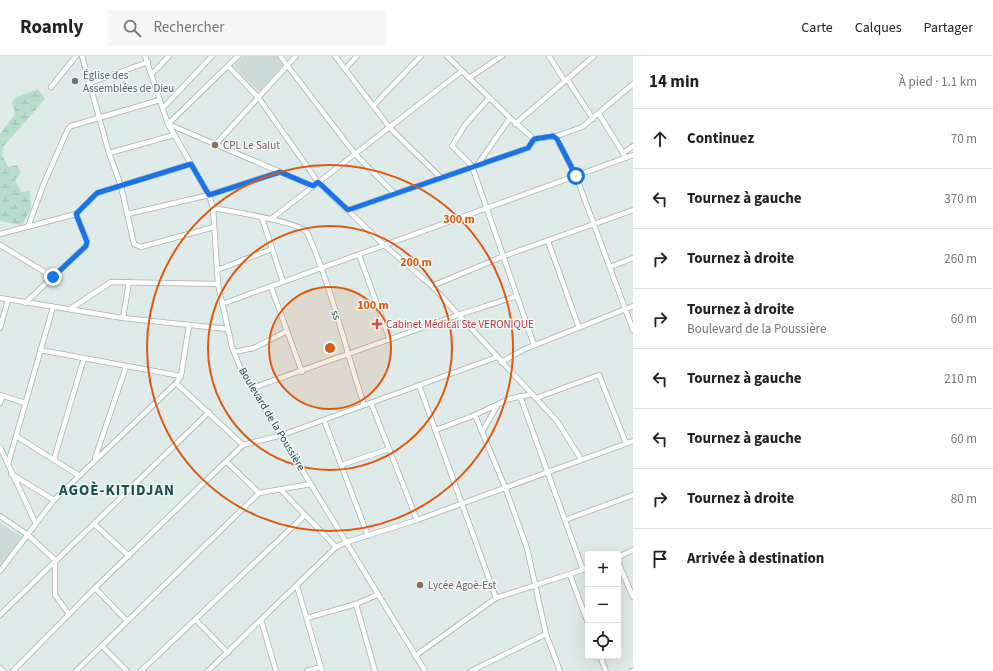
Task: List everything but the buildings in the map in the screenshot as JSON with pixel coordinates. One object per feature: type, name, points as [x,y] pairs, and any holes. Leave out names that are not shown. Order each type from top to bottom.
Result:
[{"type":"street","points":[[51,86],[76,56]]},
{"type":"street","points":[[82,56],[109,153],[121,186],[134,244],[141,247],[214,226]]},
{"type":"street","name":"Boulevard de la Poussière","points":[[145,56],[168,124],[209,195],[213,208],[218,284],[234,352],[241,370],[312,484],[377,595],[425,671]]},
{"type":"street","points":[[152,74],[169,56]]},
{"type":"street","points":[[163,108],[212,56]]},
{"type":"street","points":[[238,56],[168,124],[313,186]]},
{"type":"street","points":[[280,56],[355,154],[394,193]]},
{"type":"street","points":[[216,144],[286,65],[296,56]]},
{"type":"street","points":[[335,56],[390,128],[440,177]]},
{"type":"street","points":[[345,69],[358,56]]},
{"type":"street","points":[[373,106],[421,56]]},
{"type":"street","points":[[447,56],[516,124],[534,139]]},
{"type":"street","points":[[469,78],[502,56]]},
{"type":"street","points":[[549,56],[593,119]]},
{"type":"street","points":[[516,124],[594,56]]},
{"type":"street","points":[[90,83],[148,62]]},
{"type":"street","points":[[228,66],[258,96],[318,182],[384,245],[432,286],[561,426],[581,459]]},
{"type":"street","points":[[213,208],[270,220],[462,71]]},
{"type":"street","points":[[348,210],[440,177],[528,148],[534,139],[553,136],[578,129],[593,119],[633,84]]},
{"type":"street","points":[[489,98],[465,125],[452,144],[472,166],[534,345]]},
{"type":"street","points":[[28,227],[44,183],[66,132],[71,126],[160,100]]},
{"type":"street","points":[[599,114],[624,155]]},
{"type":"street","points":[[478,164],[510,118]]},
{"type":"street","points":[[109,153],[174,135]]},
{"type":"street","points":[[553,136],[560,145],[576,176],[633,330]]},
{"type":"street","points":[[222,304],[576,176],[624,155],[633,146]]},
{"type":"street","points":[[624,155],[633,155]]},
{"type":"street","points":[[0,234],[76,214],[95,194],[191,164]]},
{"type":"street","points":[[128,214],[209,195],[280,172]]},
{"type":"street","points":[[432,286],[504,256],[633,210]]},
{"type":"street","points":[[25,303],[87,244],[76,214]]},
{"type":"street","points":[[262,218],[283,282]]},
{"type":"street","name":"ss","points":[[270,220],[302,228],[307,232],[323,267],[348,356],[364,405]]},
{"type":"street","points":[[548,241],[580,328]]},
{"type":"street","points":[[0,245],[53,277]]},
{"type":"street","points":[[217,270],[272,249]]},
{"type":"street","points":[[359,255],[390,340]]},
{"type":"street","points":[[610,267],[633,258]]},
{"type":"street","points":[[70,309],[109,282],[218,284]]},
{"type":"street","points":[[123,318],[129,282]]},
{"type":"street","points":[[271,287],[302,372]]},
{"type":"street","points":[[252,388],[348,356],[458,315],[517,296]]},
{"type":"street","points":[[0,298],[123,318],[228,329]]},
{"type":"street","points":[[0,328],[8,300]]},
{"type":"street","points":[[8,464],[53,306]]},
{"type":"street","points":[[501,362],[534,345],[580,328],[624,308],[633,306]]},
{"type":"street","points":[[0,571],[54,500],[78,475],[176,383],[180,376],[189,325]]},
{"type":"street","points":[[234,352],[254,348],[287,331]]},
{"type":"street","points":[[40,350],[180,376]]},
{"type":"street","points":[[13,671],[95,588],[243,445],[282,435],[497,357]]},
{"type":"street","points":[[54,459],[84,358]]},
{"type":"street","points":[[94,460],[126,367]]},
{"type":"street","points":[[536,398],[599,375],[626,443]]},
{"type":"street","points":[[176,383],[243,445]]},
{"type":"street","points":[[420,385],[496,598]]},
{"type":"street","points":[[436,430],[475,415],[498,404],[520,396],[532,394]]},
{"type":"street","points":[[0,403],[1,395],[25,403]]},
{"type":"street","points":[[415,656],[496,598],[534,587],[585,569],[546,472],[520,396]]},
{"type":"street","points":[[371,403],[417,520]]},
{"type":"street","points":[[482,432],[498,404]]},
{"type":"street","points":[[0,615],[209,412]]},
{"type":"street","points":[[475,415],[505,487],[527,548],[532,565],[534,587],[546,634],[560,671]]},
{"type":"street","points":[[324,420],[368,536]]},
{"type":"street","points":[[16,436],[78,475]]},
{"type":"street","points":[[208,671],[336,547],[462,504],[633,441]]},
{"type":"street","points":[[0,447],[11,474],[36,522]]},
{"type":"street","points":[[341,465],[389,449]]},
{"type":"street","points":[[227,462],[260,493]]},
{"type":"street","points":[[11,474],[54,500]]},
{"type":"street","points":[[76,671],[260,493],[312,484]]},
{"type":"street","points":[[281,490],[336,547]]},
{"type":"street","points":[[565,520],[633,495]]},
{"type":"street","points":[[141,671],[305,515]]},
{"type":"street","points":[[0,516],[28,535],[55,560],[55,595],[69,614]]},
{"type":"street","points":[[94,524],[129,556]]},
{"type":"street","points":[[621,556],[633,550]]},
{"type":"street","points":[[621,569],[633,597]]},
{"type":"street","points":[[570,575],[585,615]]},
{"type":"street","points":[[297,586],[321,669],[307,671]]},
{"type":"street","points":[[95,588],[127,621]]},
{"type":"street","points":[[307,618],[356,604],[377,595]]},
{"type":"street","points":[[356,604],[374,671]]},
{"type":"street","points":[[196,620],[228,652]]},
{"type":"street","points":[[261,620],[276,671]]},
{"type":"street","points":[[471,671],[546,634]]},
{"type":"street","points":[[102,646],[127,671]]},
{"type":"street","points":[[601,659],[606,671]]},
{"type":"street","points":[[0,668],[3,671]]},
{"type":"shaded area","points":[[243,56],[279,56],[284,64],[259,92],[234,66]]},
{"type":"shaded area","points":[[0,523],[24,538],[0,568]]},
{"type":"green space","points":[[38,89],[45,99],[3,147],[2,155],[8,167],[17,165],[21,173],[15,180],[21,192],[30,191],[31,209],[22,225],[0,221],[0,134],[15,114],[12,102],[17,97]]},
{"type":"place","name":"Église des Assemblées de Dieu","points":[[75,81]]},
{"type":"place","name":"CPL Le Salut","points":[[215,145]]},
{"type":"place","name":"Cabinet Médical Ste VERONIQUE","points":[[377,324]]},
{"type":"place","name":"Lycée Agoè-Est","points":[[420,585]]},
{"type":"district","name":"AGOÈ-KITIDJAN","points":[[117,490]]},
{"type":"route","points":[[53,277],[86,246],[87,242],[76,214],[95,194],[191,164],[209,195],[280,172],[313,186],[318,182],[348,210],[505,154],[528,148],[534,139],[553,136],[557,139],[576,176]]}]
